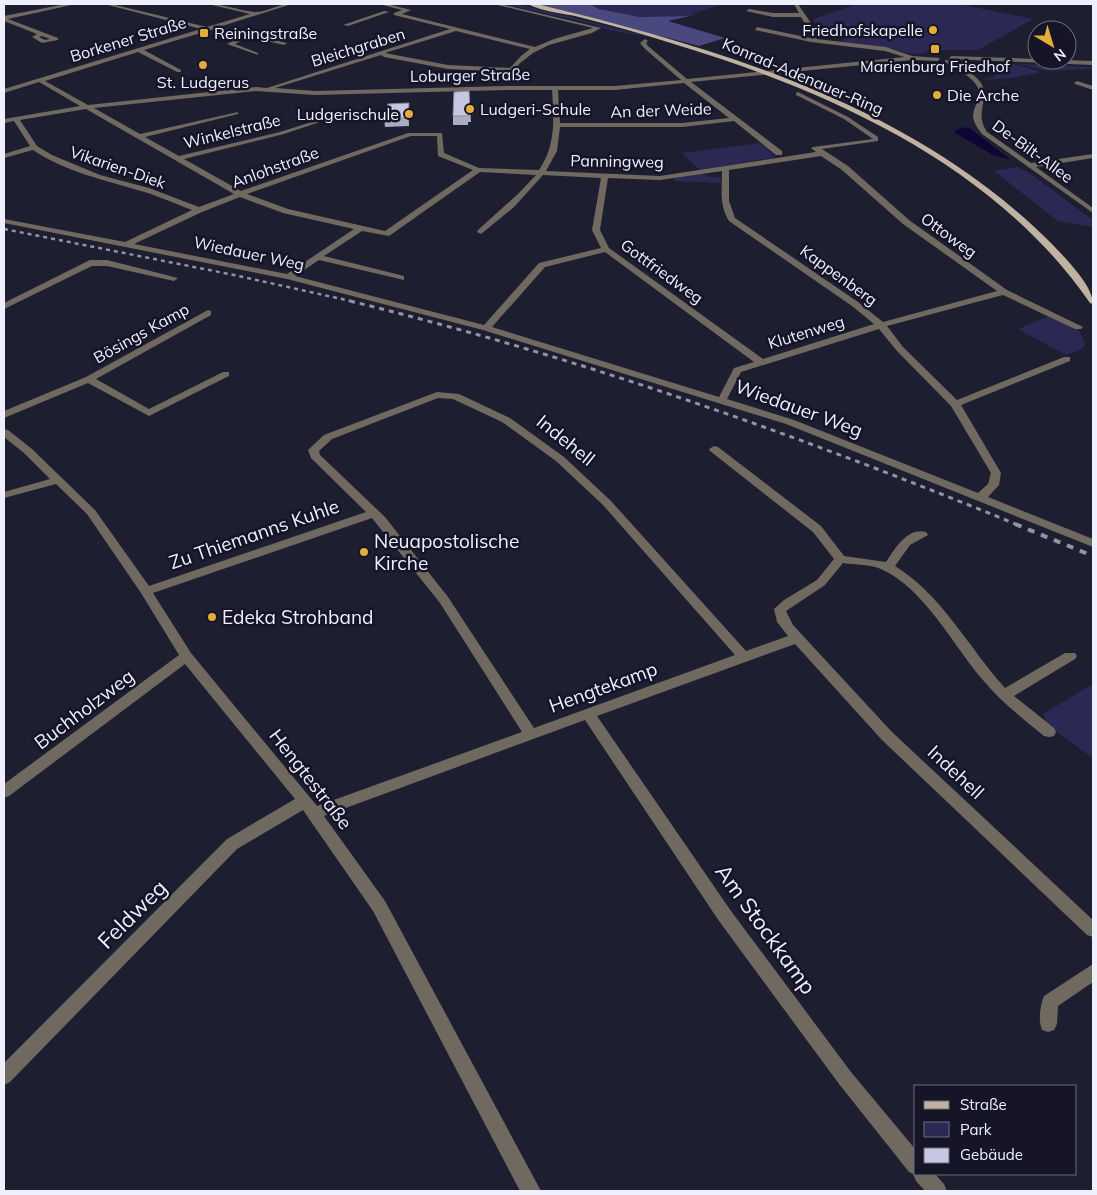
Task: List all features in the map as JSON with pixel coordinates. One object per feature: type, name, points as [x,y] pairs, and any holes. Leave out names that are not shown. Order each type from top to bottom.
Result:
[{"type":"main road","name":"Konrad-Adenauer-Ring","points":[[531,4],[686,44],[769,73],[873,120],[917,144],[963,174],[1008,208],[1045,242],[1075,276],[1093,301]]},
{"type":"street","points":[[4,18],[73,4]]},
{"type":"street","points":[[106,4],[284,44]]},
{"type":"street","points":[[210,4],[256,14]]},
{"type":"street","name":"Borkener Straße","points":[[4,91],[289,4]]},
{"type":"street","points":[[381,4],[408,10],[396,14]]},
{"type":"street","points":[[495,4],[598,28],[564,38],[523,56],[510,70],[506,88]]},
{"type":"street","points":[[796,4],[814,32],[815,37],[811,40]]},
{"type":"street","points":[[346,25],[399,8]]},
{"type":"street","points":[[749,11],[774,15],[802,15]]},
{"type":"street","points":[[386,12],[536,49]]},
{"type":"street","points":[[4,18],[41,34]]},
{"type":"street","points":[[757,29],[811,40],[886,49],[901,52],[912,58]]},
{"type":"street","name":"Bleichgraben","points":[[268,89],[456,30]]},
{"type":"street","points":[[248,35],[230,44],[256,54]]},
{"type":"street","points":[[645,41],[643,43],[646,47],[686,81],[784,159]]},
{"type":"street","points":[[139,50],[179,70]]},
{"type":"street","points":[[382,54],[448,67],[510,70]]},
{"type":"street","name":"Loburger Straße","points":[[4,121],[87,107],[268,89],[316,93],[506,88],[615,88],[912,58],[938,59],[943,57],[949,60]]},
{"type":"street","points":[[949,60],[1093,63]]},
{"type":"street","name":"De-Bilt-Allee","points":[[949,60],[973,77],[981,88],[983,99],[975,117],[980,129],[989,138],[1093,211]]},
{"type":"street","points":[[39,80],[240,194],[286,211],[386,234],[478,170]]},
{"type":"street","points":[[1077,83],[1093,88]]},
{"type":"street","points":[[481,232],[520,197],[541,173],[553,150],[557,125],[556,88]]},
{"type":"street","name":"Panningweg","points":[[478,170],[660,178],[784,159],[876,140],[876,138],[846,118],[798,94]]},
{"type":"street","name":"Winkelstraße","points":[[176,159],[282,132],[351,110]]},
{"type":"street","points":[[138,137],[236,112]]},
{"type":"street","name":"Vikarien-Diek","points":[[16,119],[34,147],[49,157],[77,169],[146,190],[199,210]]},
{"type":"street","name":"An der Weide","points":[[557,125],[682,125],[735,119]]},
{"type":"street","name":"Anlohstraße","points":[[126,245],[199,210],[410,134],[440,134],[441,154],[478,170]]},
{"type":"street","points":[[4,156],[34,147]]},
{"type":"street","name":"Panningweg","points":[[778,153],[820,151]]},
{"type":"street","name":"Ottoweg","points":[[820,151],[845,168],[906,222],[1004,292],[1078,327]]},
{"type":"street","points":[[1029,166],[1093,156]]},
{"type":"street","name":"Kappenberg","points":[[725,168],[727,181],[724,204],[732,219],[855,304],[881,325],[900,349],[955,404],[996,473],[993,484],[981,497]]},
{"type":"street","name":"Gottfriedweg","points":[[605,176],[596,230],[606,249],[761,362]]},
{"type":"street","points":[[1079,201],[1093,200]]},
{"type":"street","name":"Wiedauer Weg","points":[[4,220],[288,278],[486,328],[790,422],[1093,543]]},
{"type":"street","points":[[288,278],[360,228]]},
{"type":"street","points":[[486,328],[542,265],[606,249]]},
{"type":"street","points":[[316,257],[401,278]]},
{"type":"street","points":[[4,306],[90,263],[107,263],[174,278]]},
{"type":"street","name":"Klutenweg","points":[[722,400],[737,370],[881,325],[1004,292]]},
{"type":"street","name":"Bösings Kamp","points":[[4,415],[89,378],[208,313]]},
{"type":"street","points":[[955,404],[1067,359]]},
{"type":"street","name":"Bösings Kamp","points":[[89,378],[149,413],[226,374]]},
{"type":"street","name":"Indehell","points":[[374,513],[315,456],[313,450],[328,437],[427,398],[444,394],[463,399],[506,420],[560,459],[607,503],[743,656]]},
{"type":"street","name":"Hengtestraße","points":[[4,432],[28,451],[91,512],[146,591],[186,656],[310,807],[379,906],[531,1191]]},
{"type":"street","points":[[714,449],[817,529],[840,559],[866,562],[888,568],[906,581],[924,598],[981,669],[1004,694],[1050,732]]},
{"type":"street","points":[[4,495],[58,480]]},
{"type":"street","points":[[374,513],[444,600],[531,735]]},
{"type":"street","name":"Zu Thiemanns Kuhle","points":[[146,591],[374,513]]},
{"type":"street","points":[[888,568],[906,542],[922,535]]},
{"type":"street","points":[[797,638],[784,624],[780,616],[780,609],[826,580],[835,570],[840,559]]},
{"type":"street","name":"Indehell","points":[[797,638],[887,736],[1093,930]]},
{"type":"street","name":"Hengtekamp","points":[[310,807],[531,735],[743,656],[797,638]]},
{"type":"street","name":"Buchholzweg","points":[[4,792],[186,656]]},
{"type":"street","points":[[1004,694],[1070,656]]},
{"type":"street","name":"Am Stockkamp","points":[[588,714],[725,916],[845,1078],[914,1163]]},
{"type":"street","name":"Feldweg","points":[[4,1076],[232,844],[310,807]]},
{"type":"street","points":[[1048,1024],[1050,1002],[1093,972]]},
{"type":"street","points":[[924,1175],[937,1191]]},
{"type":"green space","points":[[503,4],[517,4],[654,38],[608,30],[593,24]]},
{"type":"green space","points":[[590,4],[723,4],[691,14],[696,16],[642,17],[602,10]]},
{"type":"green space","points":[[857,4],[958,4],[1033,19],[1027,20],[1027,22],[978,50],[934,50],[920,54],[889,48],[841,43],[847,33],[818,27],[813,19]]},
{"type":"green space","points":[[966,62],[1014,64],[1027,68],[1027,70],[1041,72],[1012,78],[981,80],[994,77],[997,73],[1011,74],[1009,70],[997,69],[998,72],[985,70],[988,67]]},
{"type":"green space","points":[[1077,66],[1093,67],[1093,69],[1077,70]]},
{"type":"green space","points":[[760,143],[776,157],[700,170],[682,153]]},
{"type":"green space","points":[[1018,167],[1093,220],[1093,227],[1058,221],[994,171]]},
{"type":"green space","points":[[703,173],[706,176],[720,178],[721,183],[674,181],[674,177]]},
{"type":"green space","points":[[1049,316],[1079,330],[1085,345],[1080,350],[1066,355],[1018,329]]},
{"type":"green space","points":[[1093,684],[1093,758],[1047,725],[1043,714]]},
{"type":"shaded area","points":[[538,4],[590,4],[599,9],[640,17],[690,16],[668,21],[725,38],[699,46]]},
{"type":"shaded area","points":[[965,127],[971,129],[1011,160],[993,155],[955,133],[956,130]]},
{"type":"building","points":[[469,91],[470,114],[467,116],[453,116],[454,92]]},
{"type":"building","points":[[409,103],[408,118],[384,118],[388,104]]},
{"type":"railway","points":[[4,229],[234,275],[355,302]]},
{"type":"railway","points":[[350,301],[436,323],[605,373],[854,460],[1018,525]]},
{"type":"railway","points":[[1015,524],[1093,556]]},
{"type":"place","name":"Friedhofskapelle","points":[[933,30]]},
{"type":"place","name":"Reiningstraße","points":[[204,33]]},
{"type":"place","name":"Marienburg Friedhof","points":[[935,49]]},
{"type":"place","name":"St. Ludgerus","points":[[203,65]]},
{"type":"place","name":"Die Arche","points":[[937,95]]},
{"type":"place","name":"Ludgeri-Schule","points":[[470,109]]},
{"type":"place","name":"Ludgerischule","points":[[409,114]]},
{"type":"place","name":"Neuapostolische Kirche","points":[[364,552]]},
{"type":"place","name":"Edeka Strohband","points":[[212,617]]}]
